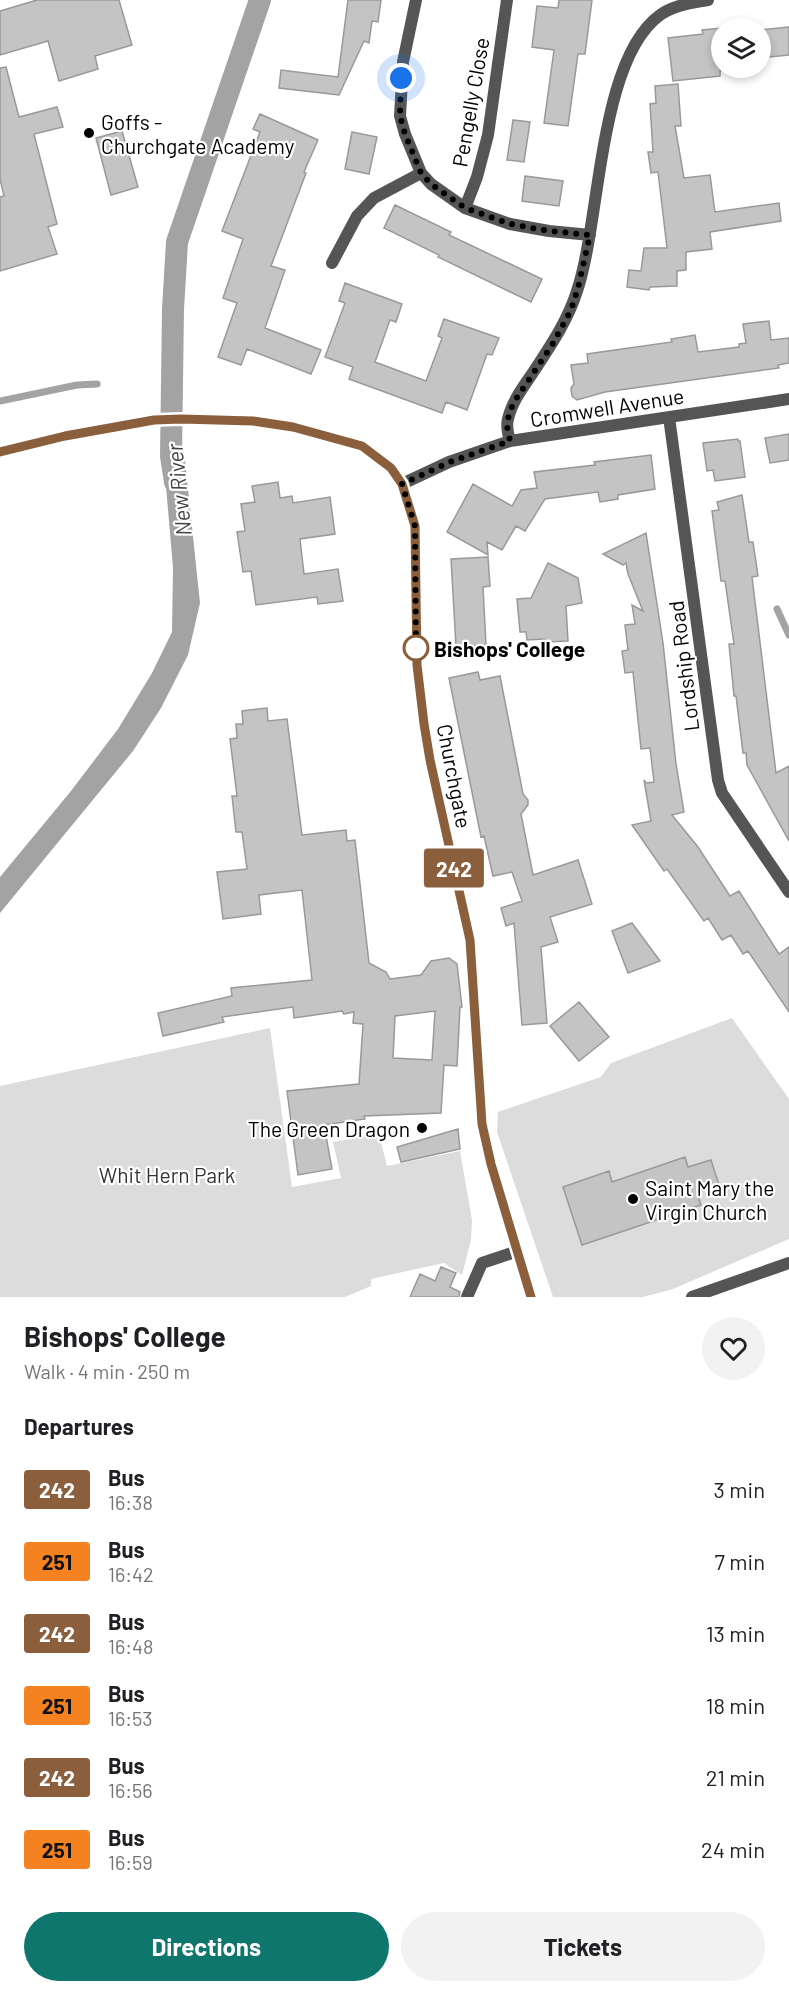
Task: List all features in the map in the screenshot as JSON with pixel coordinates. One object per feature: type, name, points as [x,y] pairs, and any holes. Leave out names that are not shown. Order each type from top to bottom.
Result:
[{"type":"street","name":"Pengelly Close","points":[[416,0],[403,62],[400,106],[405,134],[421,173],[431,184],[465,208],[510,224],[590,235]]},
{"type":"street","name":"Pengelly Close","points":[[465,208],[477,177],[488,135],[507,0]]},
{"type":"street","points":[[510,441],[507,426],[514,402],[552,345],[571,310],[578,288],[590,235],[606,134],[619,84],[631,53],[642,35],[661,15],[679,6],[708,0]]},
{"type":"street","name":"Pengelly Close","points":[[332,263],[357,216],[374,198],[421,173]]},
{"type":"street","name":"Cromwell Avenue","points":[[402,484],[450,462],[510,441],[789,399]]},
{"type":"street","name":"Lordship Road","points":[[669,417],[718,780],[722,793],[789,892]]},
{"type":"street","points":[[0,452],[65,436],[154,420],[253,421],[293,427],[362,446],[391,468],[402,484]]},
{"type":"street","name":"Churchgate","points":[[402,484],[415,526],[417,665],[424,724],[470,940],[482,1124],[491,1164],[531,1297]]},
{"type":"street","points":[[467,1297],[482,1263],[518,1251]]},
{"type":"street","points":[[692,1297],[789,1263]]},
{"type":"green space","points":[[732,1018],[789,1099],[789,1239],[673,1289],[643,1297],[553,1297],[497,1132],[498,1112],[601,1077],[611,1063]],"holes":[[[685,1158],[688,1167],[711,1160],[719,1185],[697,1193],[701,1205],[582,1244],[563,1187],[608,1172],[612,1182]]]},
{"type":"green space","name":"Whit Hern Park","points":[[270,1028],[292,1187],[341,1178],[333,1142],[379,1134],[387,1166],[460,1151],[472,1220],[471,1240],[462,1275],[444,1263],[371,1279],[371,1286],[345,1297],[0,1297],[0,1086]]},
{"type":"water","points":[[163,451],[184,451],[200,603],[188,655],[161,708],[133,751],[0,913],[0,877],[71,791],[118,729],[152,673],[172,632],[173,568]]},
{"type":"building","points":[[37,0],[119,0],[132,45],[95,56],[98,69],[59,81],[48,41],[0,55],[0,11]]},
{"type":"building","points":[[348,0],[381,0],[378,22],[372,21],[369,43],[364,41],[339,95],[279,88],[281,70],[338,77]]},
{"type":"building","points":[[559,0],[592,0],[585,54],[578,54],[568,126],[544,123],[554,50],[532,47],[537,6],[558,8]]},
{"type":"building","points":[[789,27],[789,55],[771,57],[771,29]]},
{"type":"building","points":[[711,29],[711,77],[673,81],[668,38],[703,34],[702,30]]},
{"type":"building","points":[[6,67],[19,117],[57,107],[63,127],[34,134],[57,224],[48,227],[57,254],[0,271],[0,197],[4,196],[0,179],[0,68]]},
{"type":"building","points":[[678,84],[681,126],[675,126],[684,178],[710,175],[715,212],[779,203],[781,221],[710,232],[712,249],[686,252],[686,270],[677,271],[677,286],[650,287],[649,290],[627,287],[629,270],[641,271],[644,248],[667,248],[658,172],[651,173],[648,152],[653,152],[650,104],[656,103],[655,86]]},
{"type":"building","points":[[260,114],[318,140],[304,172],[306,173],[271,266],[285,270],[265,328],[321,350],[311,374],[247,349],[241,365],[218,357],[237,303],[223,298],[243,239],[222,231],[260,132],[253,129]]},
{"type":"building","points":[[513,120],[530,122],[524,162],[507,160]]},
{"type":"building","points":[[122,131],[138,187],[111,195],[96,138]]},
{"type":"building","points":[[352,132],[377,137],[369,174],[345,169]]},
{"type":"building","points":[[525,176],[563,181],[559,206],[522,201]]},
{"type":"building","points":[[395,205],[451,232],[449,235],[542,279],[531,302],[384,228]]},
{"type":"building","points":[[345,283],[402,304],[396,322],[390,320],[375,362],[426,381],[442,338],[438,336],[444,319],[499,338],[492,355],[487,354],[467,410],[446,402],[442,413],[349,379],[353,367],[325,357],[345,303],[339,301]]},
{"type":"building","points":[[769,321],[771,340],[789,338],[789,363],[778,365],[779,368],[605,392],[577,400],[572,396],[571,388],[574,384],[571,365],[588,363],[587,354],[672,342],[671,339],[695,335],[698,352],[739,347],[739,344],[746,343],[743,324]]},
{"type":"building","points":[[789,434],[789,460],[770,463],[765,438]]},
{"type":"building","points":[[738,439],[745,477],[715,481],[713,470],[707,471],[703,443]]},
{"type":"building","points":[[651,455],[655,489],[618,495],[618,499],[600,502],[598,492],[545,499],[525,531],[516,526],[502,550],[487,542],[488,555],[447,532],[473,484],[512,506],[521,490],[537,488],[534,472],[595,465],[594,462]]},
{"type":"building","points":[[278,482],[280,498],[292,496],[293,503],[330,497],[335,534],[300,539],[304,574],[338,569],[343,601],[318,604],[317,597],[256,605],[251,571],[243,572],[237,532],[245,531],[241,504],[255,502],[252,486]]},
{"type":"building","points":[[742,495],[749,542],[753,542],[758,576],[752,577],[776,773],[789,766],[789,841],[747,765],[746,753],[743,753],[736,696],[734,696],[729,644],[734,644],[725,581],[721,581],[712,511],[719,510],[717,502]]},
{"type":"building","points":[[646,533],[663,643],[676,764],[684,812],[672,815],[698,847],[730,896],[739,891],[779,954],[789,947],[789,1012],[748,951],[743,954],[731,935],[722,940],[708,918],[704,921],[667,869],[664,871],[632,825],[651,821],[644,780],[646,783],[654,782],[650,748],[641,749],[633,672],[625,673],[622,651],[628,650],[625,625],[635,624],[632,605],[643,611],[626,563],[623,565],[603,554]]},
{"type":"building","points":[[488,557],[490,586],[483,587],[486,645],[456,646],[451,559]]},
{"type":"building","points":[[548,563],[578,578],[582,603],[566,606],[568,641],[527,640],[526,632],[520,632],[517,599],[531,598]]},
{"type":"building","points":[[478,672],[480,680],[500,676],[523,794],[528,800],[528,805],[521,814],[533,875],[578,860],[592,904],[550,917],[558,942],[541,947],[547,1023],[522,1025],[514,923],[506,926],[501,908],[522,901],[512,872],[493,876],[484,836],[481,837],[449,678]]},
{"type":"building","points":[[267,708],[268,721],[287,719],[302,835],[346,830],[347,841],[355,840],[369,963],[386,972],[390,979],[421,975],[431,961],[449,958],[457,964],[462,1007],[460,1007],[457,1066],[444,1065],[441,1113],[364,1116],[365,1119],[324,1125],[332,1169],[298,1175],[287,1091],[359,1084],[363,1024],[353,1023],[354,1012],[344,1014],[342,1011],[294,1018],[293,1007],[222,1017],[224,1022],[163,1036],[158,1013],[232,996],[231,988],[312,980],[302,890],[259,895],[261,914],[223,919],[217,872],[247,869],[242,832],[236,832],[232,796],[237,796],[230,739],[237,738],[236,724],[243,724],[242,711]],"holes":[[[435,1011],[432,1060],[393,1058],[395,1016]]]},
{"type":"building","points":[[632,923],[660,961],[628,973],[612,931]]},
{"type":"building","points":[[579,1002],[609,1037],[579,1061],[550,1026]]},
{"type":"building","points":[[458,1129],[460,1149],[401,1162],[397,1147]]},
{"type":"building","name":"Saint Mary the Virgin Church","points":[[685,1157],[688,1167],[711,1160],[719,1185],[697,1193],[701,1205],[582,1245],[563,1187],[609,1171],[612,1182]]},
{"type":"building","points":[[441,1267],[456,1273],[450,1287],[460,1292],[459,1297],[410,1297],[420,1274],[435,1281]]},
{"type":"waterway","name":"New River","points":[[175,482],[171,456],[173,309],[177,242],[260,0]]},
{"type":"waterway","points":[[0,401],[77,385],[97,384]]},
{"type":"waterway","points":[[777,609],[789,635]]},
{"type":"bus line","name":"242","points":[[0,452],[65,436],[154,420],[253,421],[293,427],[362,446],[391,468],[402,484],[415,526],[417,665],[424,724],[470,940],[482,1124],[491,1164],[531,1297]]},
{"type":"place","name":"Goffs - Churchgate Academy","points":[[89,133]]},
{"type":"place","name":"Bishops' College","points":[[416,648]]},
{"type":"place","name":"The Green Dragon","points":[[422,1128]]},
{"type":"place","name":"Saint Mary the Virgin Church","points":[[633,1199]]},
{"type":"route","points":[[401,78],[400,116],[405,134],[421,173],[431,184],[465,208],[510,224],[590,235],[571,310],[552,345],[514,402],[509,414],[507,431],[510,441],[450,462],[402,484],[415,526],[416,648]]}]
